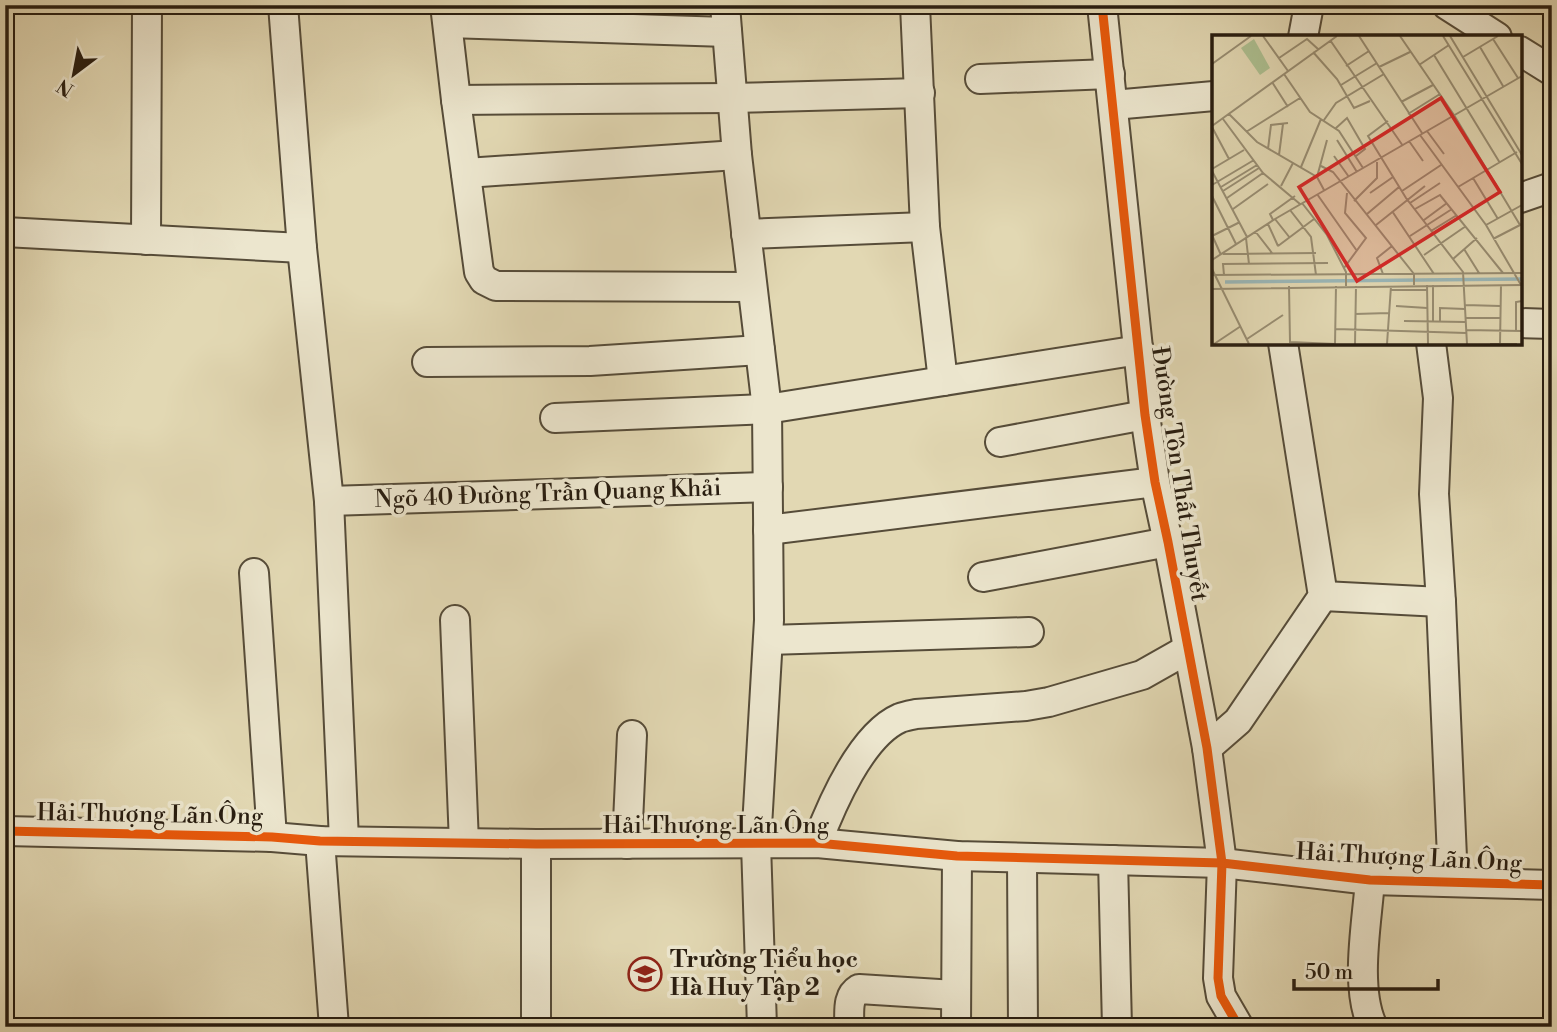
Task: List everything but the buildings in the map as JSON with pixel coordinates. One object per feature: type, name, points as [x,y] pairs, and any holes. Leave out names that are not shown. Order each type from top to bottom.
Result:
[{"type":"street","points":[[146,240],[147,5]]},
{"type":"street","points":[[283,5],[302,248],[329,501],[334,1027]]},
{"type":"street","points":[[915,5],[925,227],[943,381]]},
{"type":"street","name":"Đường Tôn Thất Thuyết","points":[[1102,5],[1145,415],[1155,482],[1207,748],[1222,863],[1218,978],[1222,996],[1239,1027]]},
{"type":"street","points":[[1303,35],[1310,5]]},
{"type":"street","points":[[1447,5],[1494,35]]},
{"type":"street","points":[[752,286],[496,286],[484,280],[479,272],[447,14],[726,19],[737,155],[767,409],[768,640],[756,844],[762,1027]]},
{"type":"street","points":[[1522,52],[1552,71]]},
{"type":"street","points":[[980,79],[1110,74]]},
{"type":"street","points":[[456,100],[732,98],[920,93]]},
{"type":"street","points":[[1113,105],[1212,96]]},
{"type":"street","points":[[466,173],[737,155]]},
{"type":"street","points":[[1522,197],[1552,187]]},
{"type":"street","points":[[747,234],[925,227]]},
{"type":"street","points":[[5,232],[302,248]]},
{"type":"street","points":[[1522,323],[1552,324]]},
{"type":"street","points":[[1207,748],[1238,721],[1323,596],[1283,345]]},
{"type":"street","points":[[1432,345],[1438,398],[1434,494],[1453,881]]},
{"type":"street","points":[[427,362],[590,361],[760,350]]},
{"type":"street","points":[[555,418],[767,409],[1139,350]]},
{"type":"street","points":[[1000,442],[1145,415]]},
{"type":"street","points":[[768,530],[1155,482]]},
{"type":"street","name":"Ngõ 40 Đường Trần Quang Khải","points":[[329,501],[768,487]]},
{"type":"street","points":[[983,577],[1168,542]]},
{"type":"street","points":[[254,573],[272,837]]},
{"type":"street","points":[[1323,596],[1441,602]]},
{"type":"street","points":[[455,620],[464,843]]},
{"type":"street","points":[[768,640],[1029,632]]},
{"type":"street","points":[[817,843],[851,769],[878,735],[898,719],[916,714],[1049,702],[1142,675],[1188,649]]},
{"type":"street","points":[[627,844],[632,735]]},
{"type":"street","name":"Hải Thượng Lãn Ông","points":[[5,831],[464,843],[817,843],[957,856],[1222,863],[1370,880],[1552,885]]},
{"type":"street","points":[[536,844],[536,1027]]},
{"type":"street","points":[[956,1027],[957,856]]},
{"type":"street","points":[[1021,859],[1023,1027]]},
{"type":"street","points":[[1113,860],[1117,1027]]},
{"type":"street","points":[[1365,1024],[1362,980],[1370,880]]},
{"type":"street","points":[[849,1027],[850,998],[853,992],[859,989],[956,995]]},
{"type":"cycle path","points":[[1102,5],[1145,415],[1155,482],[1207,748],[1222,863],[1218,978],[1221,996],[1239,1027]]},
{"type":"cycle path","points":[[5,831],[272,837],[320,841],[536,844],[817,843],[957,856],[1222,863],[1370,880],[1552,885]]},
{"type":"place","name":"Trường Tiểu học Hà Huy Tập 2","points":[[645,974]]}]
